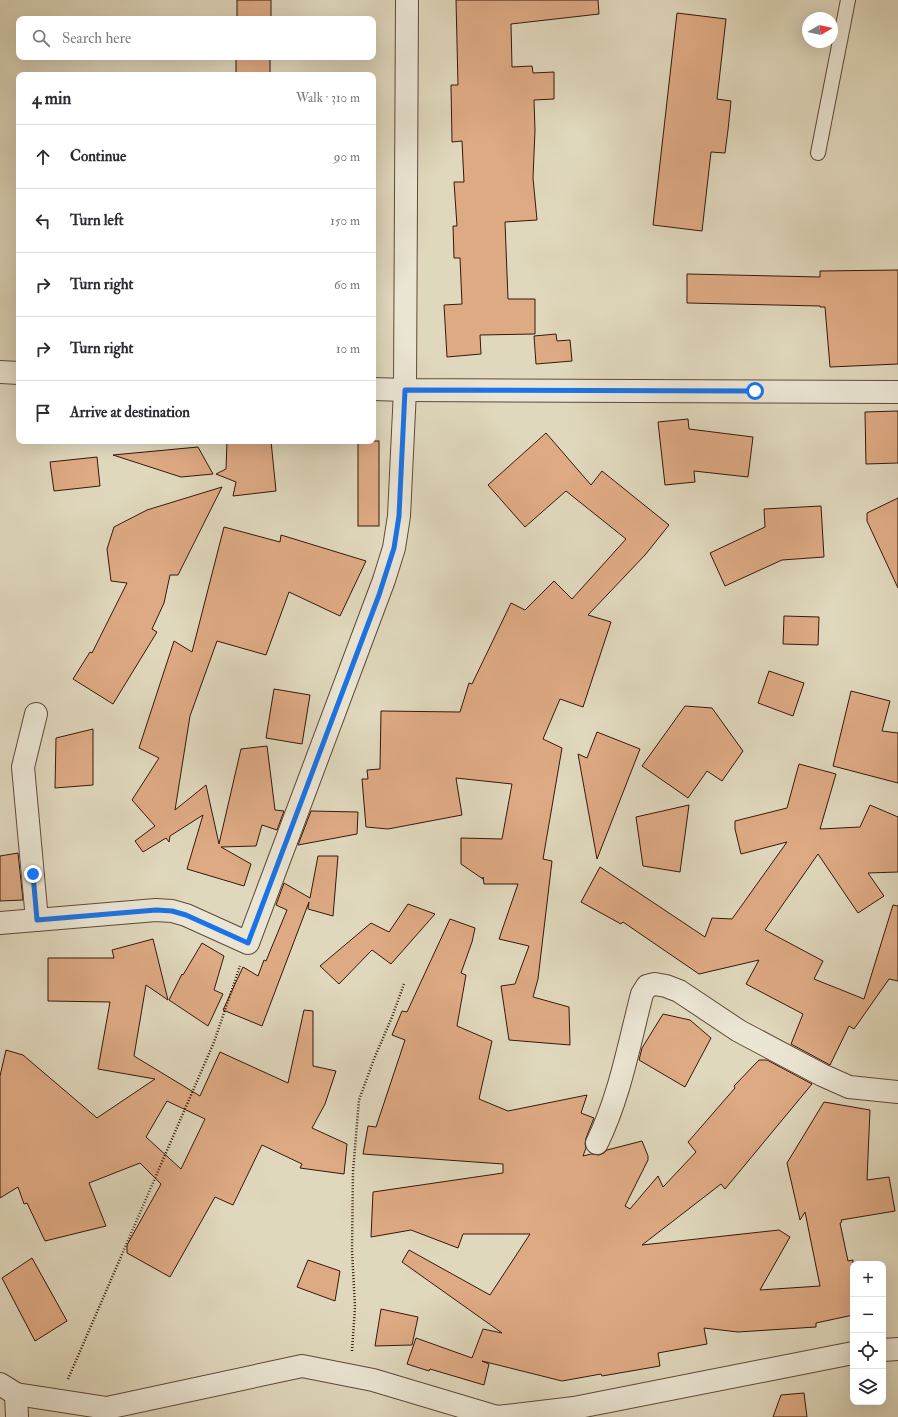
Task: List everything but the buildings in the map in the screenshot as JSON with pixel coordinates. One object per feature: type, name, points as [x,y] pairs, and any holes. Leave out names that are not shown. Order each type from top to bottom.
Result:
[{"type":"street","points":[[0,923],[156,910],[172,911],[186,915],[248,943],[378,595],[394,548],[399,516],[405,390],[407,0]]},
{"type":"street","points":[[0,372],[16,373]]},
{"type":"street","points":[[376,389],[898,392]]},
{"type":"street","points":[[36,714],[23,767],[37,920]]},
{"type":"street","points":[[597,1143],[612,1108],[620,1084],[642,994],[647,986],[655,984],[679,991],[739,1031],[822,1075],[848,1087],[898,1092]]},
{"type":"street","points":[[886,1350],[898,1349]]},
{"type":"street","points":[[8,1389],[58,1400],[107,1408],[302,1366],[373,1380],[497,1417],[573,1413],[850,1354]]},
{"type":"street","points":[[8,1389],[17,1417]]},
{"type":"lane","points":[[818,152],[848,0]]},
{"type":"path","points":[[58,1400],[214,1042],[248,943]]},
{"type":"path","points":[[350,1376],[355,1307],[352,1250],[353,1172],[360,1100],[374,1059],[404,984]]},
{"type":"route","points":[[33,874],[37,920],[156,910],[172,911],[186,915],[248,943],[379,595],[394,548],[399,516],[405,390],[755,391]]}]
